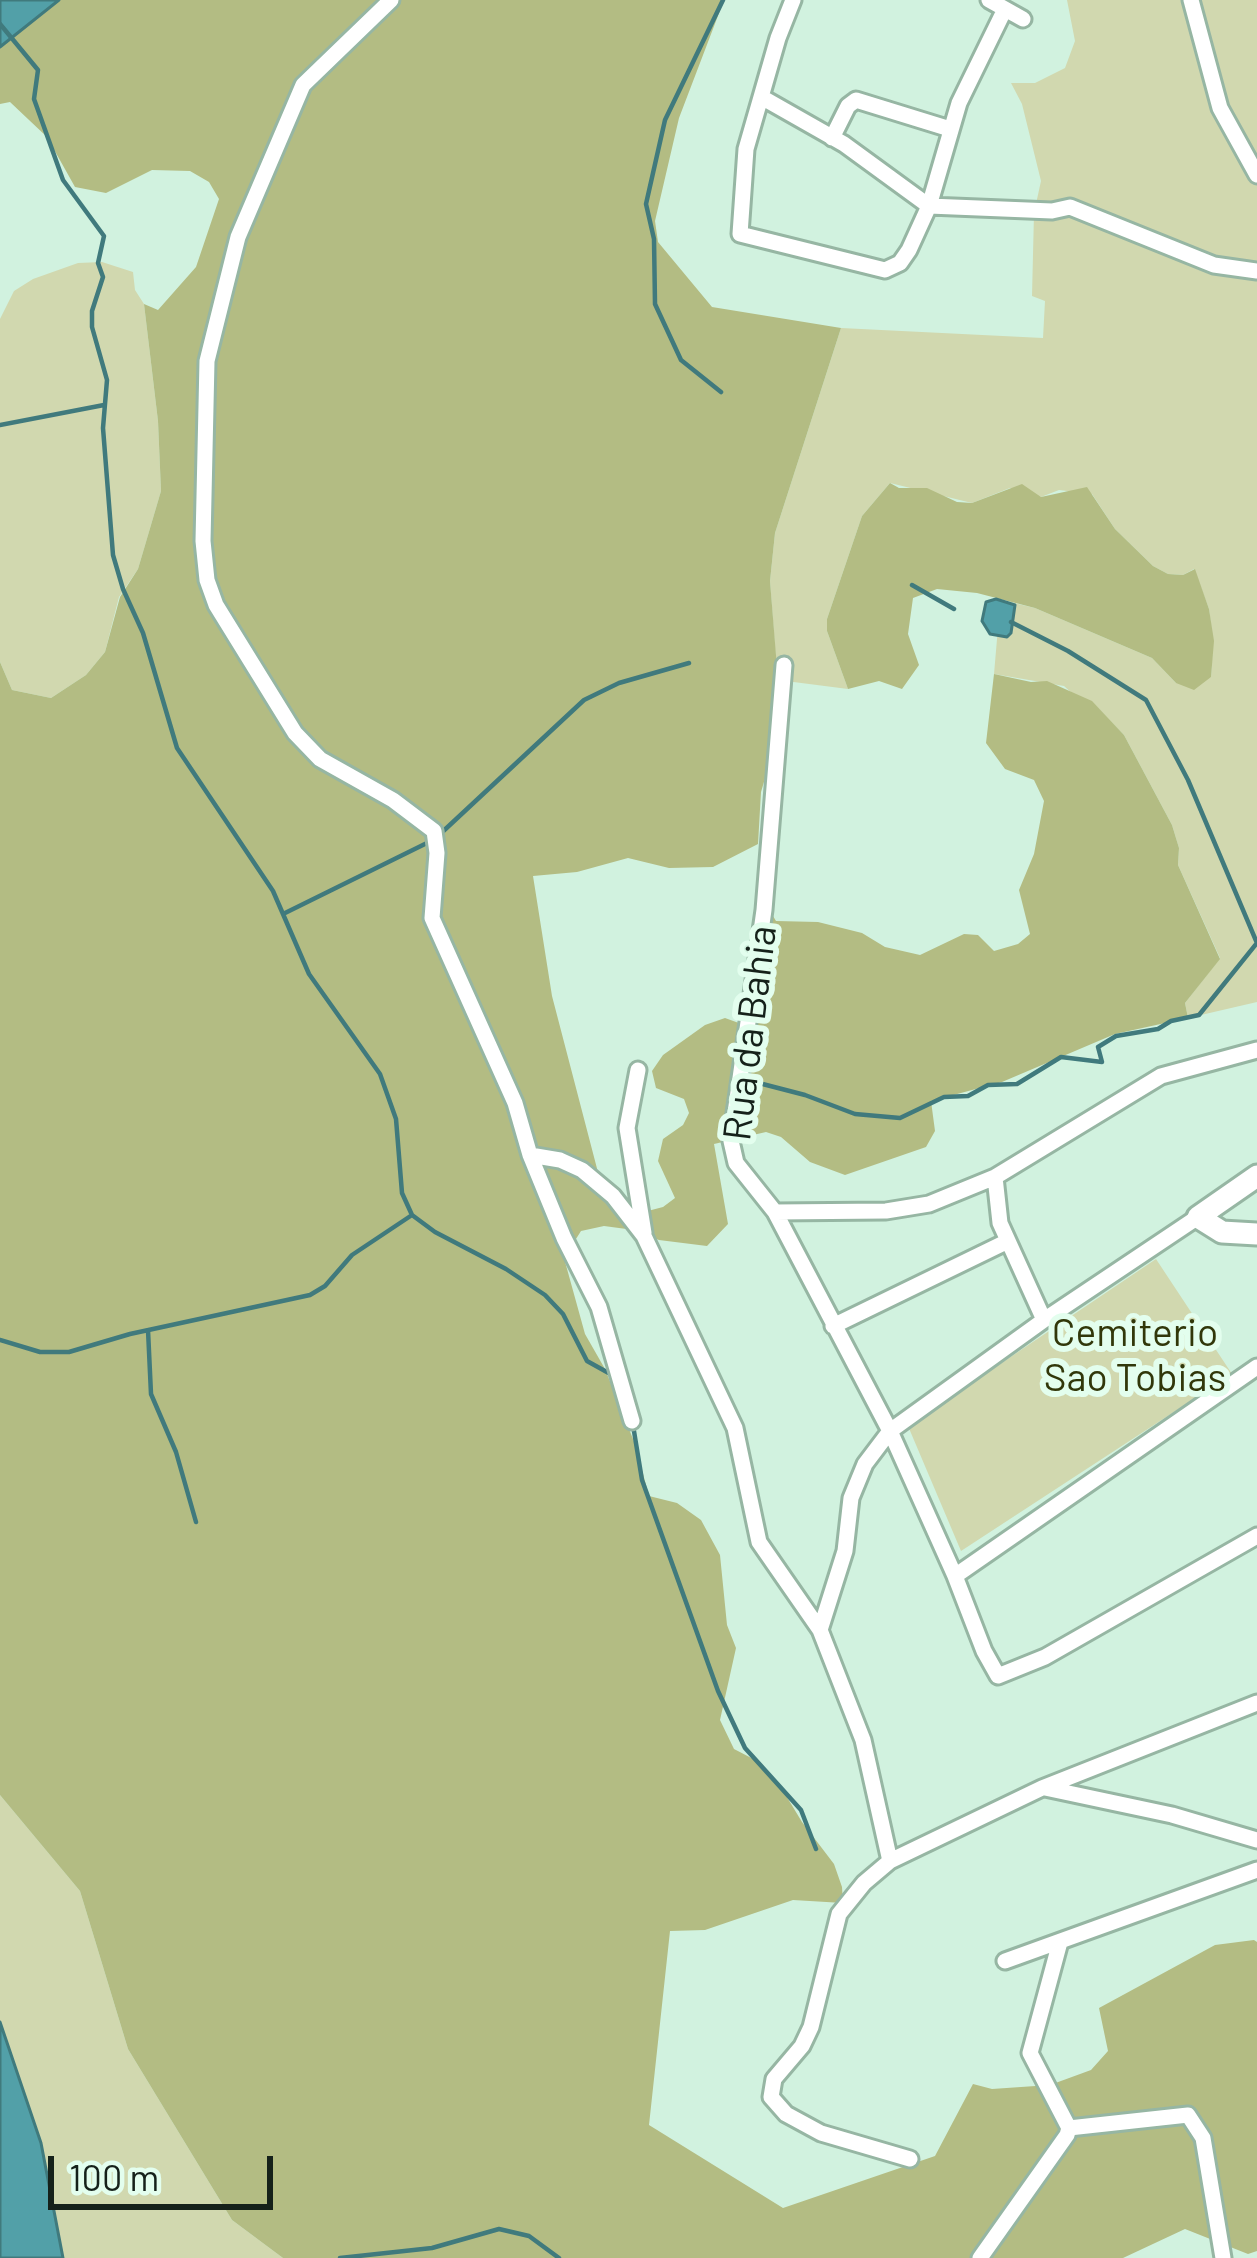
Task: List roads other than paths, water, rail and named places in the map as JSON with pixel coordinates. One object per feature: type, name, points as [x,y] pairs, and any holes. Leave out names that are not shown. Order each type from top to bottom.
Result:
[{"type":"street","points":[[392,0],[303,85],[238,237],[207,361],[203,541],[207,580],[216,605],[296,733],[320,759],[393,800],[434,831],[432,918],[514,1103],[564,1238],[599,1307],[632,1421]]},
{"type":"street","points":[[794,0],[746,148],[740,234],[885,270],[900,263],[929,206],[950,129],[1004,10]]},
{"type":"street","points":[[989,0],[1023,19]]},
{"type":"street","points":[[1191,0],[1220,108],[1257,175]]},
{"type":"street","points":[[763,98],[832,138],[929,206],[1052,211],[1070,207],[1214,265],[1257,271]]},
{"type":"street","points":[[832,138],[856,100],[950,129]]},
{"type":"street","name":"Rua da Bahia","points":[[784,665],[764,910],[731,1141],[736,1162],[775,1212],[890,1431],[984,1651],[998,1676],[1045,1657],[1257,1536]]},
{"type":"street","points":[[775,1212],[886,1211],[929,1204],[995,1177],[1161,1076],[1257,1050]]},
{"type":"street","points":[[638,1070],[627,1128],[644,1236]]},
{"type":"street","points":[[530,1155],[582,1170],[613,1196],[644,1236],[736,1427],[759,1542],[820,1630],[863,1739],[890,1861]]},
{"type":"street","points":[[820,1630],[845,1551],[851,1498],[865,1464],[890,1431],[1257,1176]]},
{"type":"street","points":[[995,1177],[1000,1222],[1044,1320]]},
{"type":"street","points":[[1198,1217],[1222,1232],[1257,1234]]},
{"type":"street","points":[[833,1326],[1008,1241]]},
{"type":"street","points":[[955,1576],[1257,1367]]},
{"type":"street","points":[[910,2159],[821,2133],[786,2114],[771,2097],[774,2078],[802,2046],[811,2027],[835,1919],[863,1883],[890,1861],[1042,1788],[1257,1703]]},
{"type":"street","points":[[1042,1788],[1172,1814],[1257,1840]]},
{"type":"street","points":[[1005,1961],[1257,1870]]},
{"type":"street","points":[[1060,1942],[1030,2053],[1069,2128]]},
{"type":"street","points":[[1069,2128],[1188,2115],[1203,2138],[1223,2258]]},
{"type":"street","points":[[980,2258],[1058,2153],[1069,2128]]},
{"type":"water","points":[[0,0],[59,0],[0,47]]},
{"type":"water","points":[[996,599],[1015,605],[1007,637],[990,634],[982,621],[986,602]]},
{"type":"water","points":[[0,2022],[41,2143],[63,2258],[0,2258]]},
{"type":"waterway","points":[[721,392],[681,360],[655,304],[654,239],[646,204],[665,120],[723,0]]},
{"type":"waterway","points":[[0,24],[38,70],[34,99],[63,180],[104,236],[98,263],[103,277],[92,327],[107,380],[103,428],[113,555],[143,633],[177,748],[273,891],[309,974],[380,1074],[396,1119],[402,1193],[412,1215],[545,1295],[563,1314],[587,1361],[614,1376]]},
{"type":"waterway","points":[[0,425],[104,405]]},
{"type":"waterway","points":[[912,585],[954,609]]},
{"type":"waterway","points":[[1011,622],[1146,700],[1188,780],[1257,943]]},
{"type":"waterway","points":[[438,836],[584,700],[619,683],[689,663]]},
{"type":"waterway","points":[[283,914],[429,842]]},
{"type":"waterway","points":[[751,1081],[855,1114],[900,1118],[944,1097],[968,1096],[988,1085],[1017,1084],[1061,1057],[1102,1062],[1098,1047],[1116,1036],[1199,1015],[1257,943]]},
{"type":"waterway","points":[[0,1340],[40,1352],[69,1352],[310,1295],[325,1286],[352,1255],[412,1215]]},
{"type":"waterway","points":[[148,1330],[151,1394],[176,1452],[196,1522]]},
{"type":"waterway","points":[[633,1425],[642,1480],[718,1691],[745,1748],[801,1810],[816,1849]]},
{"type":"waterway","points":[[340,2258],[432,2248],[499,2229],[529,2236],[559,2258]]},
{"type":"park label","name":"Cemiterio Sao Tobias","points":[[1135,1356]]}]
